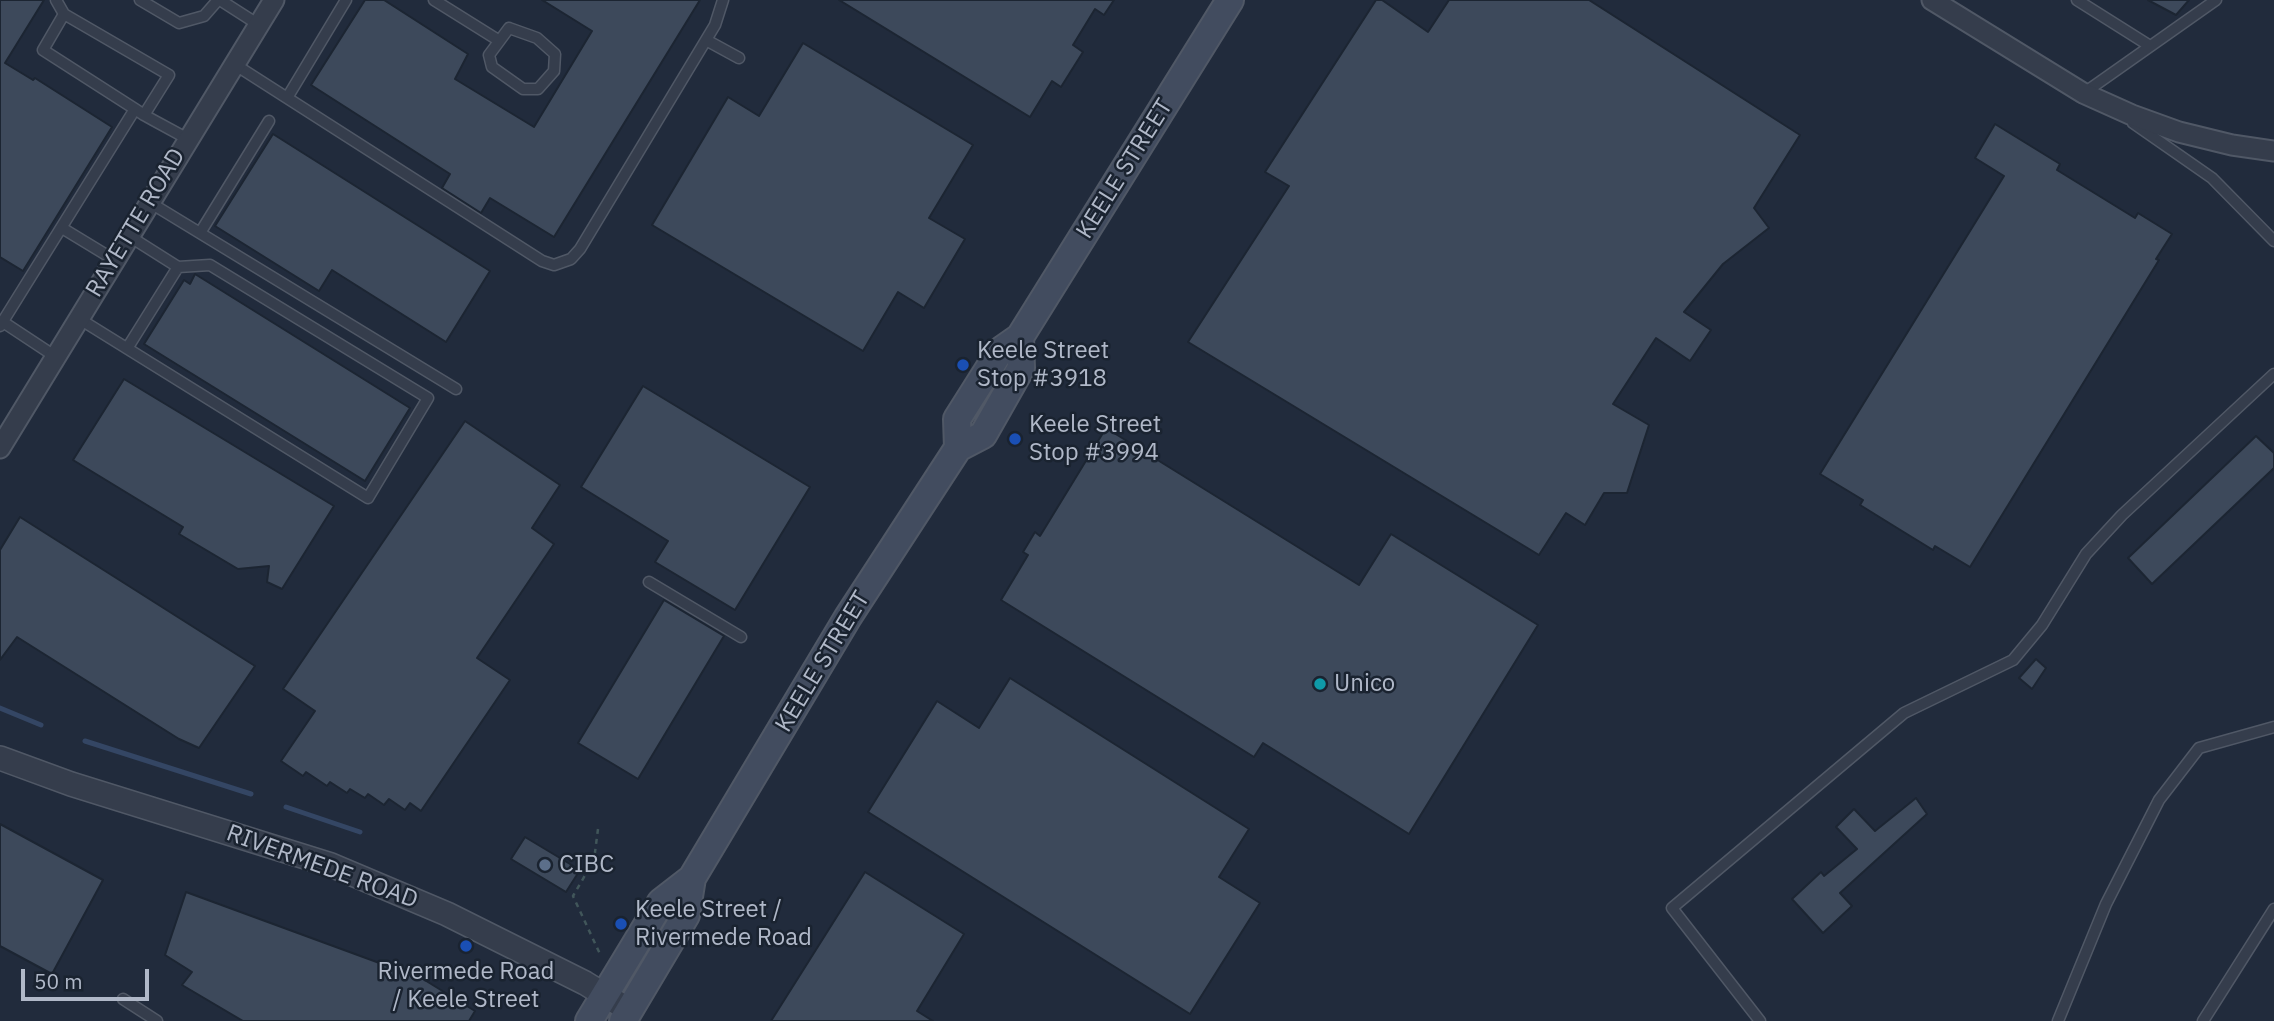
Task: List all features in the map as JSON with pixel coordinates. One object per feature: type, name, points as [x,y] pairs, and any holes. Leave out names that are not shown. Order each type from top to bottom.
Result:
[{"type":"main road","name":"KEELE STREET","points":[[589,1021],[661,902],[692,878],[848,617],[958,449],[957,419],[1000,351],[1020,337],[1230,0]]},
{"type":"main road","name":"KEELE STREET","points":[[629,1015],[686,915],[692,878]]},
{"type":"street","name":"RAYETTE ROAD","points":[[0,448],[113,259],[274,0]]},
{"type":"street","points":[[1932,0],[2083,93],[2179,132],[2232,145],[2274,151]]},
{"type":"street","name":"RIVERMEDE ROAD","points":[[0,758],[71,784],[331,865],[447,914],[606,995],[629,1015]]},
{"type":"lane","points":[[56,0],[64,14],[169,75],[140,112],[1,324],[56,357]]},
{"type":"lane","points":[[140,0],[179,23],[204,16],[219,0],[259,25]]},
{"type":"lane","points":[[287,97],[346,0]]},
{"type":"lane","points":[[434,0],[498,40]]},
{"type":"lane","points":[[234,64],[542,261],[554,265],[571,259],[580,249],[706,40],[722,10],[723,0]]},
{"type":"lane","points":[[2077,0],[2150,46]]},
{"type":"lane","points":[[2216,0],[2083,93],[2186,157],[2212,177],[2274,241]]},
{"type":"lane","points":[[64,14],[43,50],[188,139]]},
{"type":"lane","points":[[509,28],[518,29],[550,47],[556,64],[538,89],[530,90],[492,67],[489,55],[498,40],[509,28]]},
{"type":"lane","points":[[706,40],[739,58]]},
{"type":"lane","points":[[200,233],[269,121]]},
{"type":"lane","points":[[149,202],[456,389]]},
{"type":"lane","points":[[62,228],[113,259]]},
{"type":"lane","points":[[78,318],[368,498],[428,398],[210,265],[178,267],[129,236]]},
{"type":"lane","points":[[128,347],[178,267]]},
{"type":"lane","points":[[1760,1021],[1672,908],[1904,713],[2014,660],[2042,625],[2086,554],[2122,515],[2274,374]]},
{"type":"lane","points":[[649,582],[741,637]]},
{"type":"lane","points":[[2058,1021],[2106,904],[2159,800],[2199,748],[2274,727]]},
{"type":"lane","points":[[2203,1021],[2274,909]]},
{"type":"lane","points":[[122,999],[157,1021]]},
{"type":"path","points":[[598,829],[594,860],[573,896],[600,954]]},
{"type":"building","points":[[0,0],[44,0],[5,63],[33,80],[35,78],[112,127],[23,271],[0,257]]},
{"type":"building","points":[[365,0],[384,0],[468,54],[455,79],[534,127],[592,31],[542,0],[700,0],[554,237],[490,198],[481,213],[442,188],[450,174],[311,85]]},
{"type":"building","points":[[839,0],[1114,0],[1104,15],[1095,9],[1073,45],[1083,52],[1061,87],[1052,81],[1030,117]]},
{"type":"building","points":[[1376,0],[1382,0],[1428,32],[1449,0],[1589,0],[1800,135],[1754,208],[1769,228],[1723,264],[1684,312],[1711,330],[1690,361],[1656,338],[1613,404],[1649,425],[1627,493],[1604,493],[1585,525],[1566,513],[1539,555],[1188,342],[1289,186],[1265,172]]},
{"type":"building","points":[[2148,0],[2189,0],[2176,15]]},
{"type":"building","points":[[803,43],[973,145],[929,218],[965,239],[924,308],[898,292],[863,351],[652,225],[728,97],[759,116]]},
{"type":"building","points":[[1995,124],[2060,164],[2057,170],[2135,218],[2138,213],[2172,234],[2156,259],[2159,260],[1970,567],[1935,546],[1933,550],[1860,505],[1863,500],[1820,474],[2004,176],[1975,158]]},
{"type":"building","points":[[273,134],[490,271],[446,342],[332,270],[319,291],[215,226]]},
{"type":"building","points":[[195,274],[410,408],[365,481],[144,344],[184,280],[190,284]]},
{"type":"building","points":[[124,379],[334,506],[282,589],[267,582],[269,566],[238,569],[179,534],[183,527],[73,460]]},
{"type":"building","points":[[643,386],[810,487],[735,610],[655,562],[668,541],[581,487]]},
{"type":"building","points":[[465,421],[560,485],[532,528],[554,544],[477,658],[510,680],[421,811],[410,803],[405,810],[389,799],[384,805],[368,794],[365,798],[350,789],[347,793],[330,782],[327,786],[306,772],[303,776],[281,761],[315,711],[283,689]]},
{"type":"building","name":"Unico","points":[[1106,428],[1359,585],[1391,534],[1538,625],[1409,834],[1263,743],[1254,757],[1001,600],[1028,555],[1023,552],[1035,532],[1040,536]]},
{"type":"building","points":[[2256,436],[2274,453],[2274,468],[2152,584],[2128,558]]},
{"type":"building","points":[[20,517],[255,666],[199,748],[179,739],[17,637],[0,660],[0,550]]},
{"type":"building","points":[[664,600],[724,636],[638,779],[578,743]]},
{"type":"building","points":[[2036,659],[2046,668],[2032,689],[2019,678]]},
{"type":"building","points":[[1010,678],[1249,829],[1219,877],[1260,903],[1190,1014],[868,812],[937,701],[979,728]]},
{"type":"building","points":[[1916,798],[1927,814],[1840,893],[1852,906],[1823,933],[1792,899],[1821,872],[1824,876],[1857,849],[1836,827],[1854,809],[1875,831]]},
{"type":"building","points":[[0,824],[103,880],[52,974],[0,946]]},
{"type":"building","name":"CIBC","points":[[525,837],[580,870],[566,892],[511,859]]},
{"type":"building","points":[[865,872],[964,934],[917,1011],[933,1021],[771,1021]]},
{"type":"building","points":[[186,892],[423,979],[475,1011],[469,1021],[243,1021],[182,985],[192,972],[165,955]]},
{"type":"waterway","points":[[0,708],[41,725]]},
{"type":"waterway","points":[[85,741],[251,794]]},
{"type":"waterway","points":[[286,807],[360,832]]},
{"type":"place","name":"Keele Street Stop #3918","points":[[963,365]]},
{"type":"place","name":"Keele Street Stop #3994","points":[[1015,439]]},
{"type":"place","name":"Unico","points":[[1320,684]]},
{"type":"place","name":"CIBC","points":[[545,865]]},
{"type":"place","name":"Keele Street / Rivermede Road","points":[[621,924]]},
{"type":"place","name":"Rivermede Road / Keele Street","points":[[466,946]]}]
